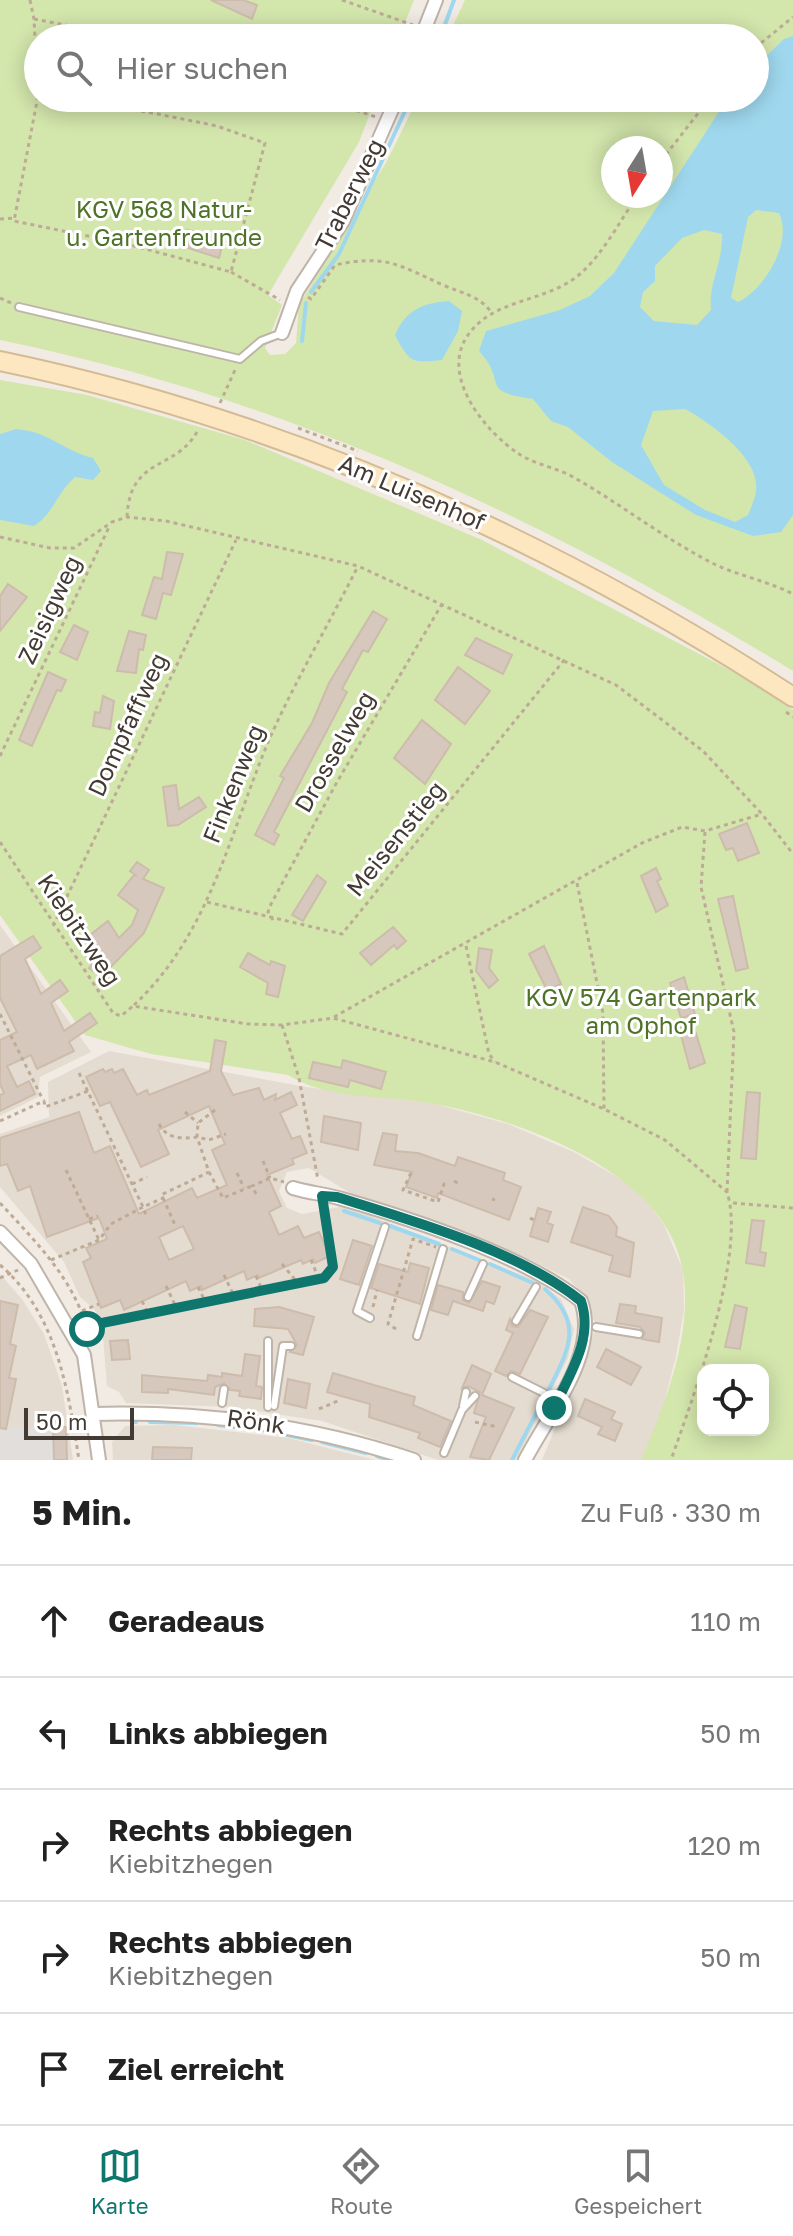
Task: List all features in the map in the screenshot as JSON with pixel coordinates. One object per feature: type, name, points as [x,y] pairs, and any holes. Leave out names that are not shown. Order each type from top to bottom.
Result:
[{"type":"main road","name":"Am Luisenhof","points":[[0,361],[136,393],[251,429],[437,502],[641,604],[787,703]]},
{"type":"street","points":[[426,24],[436,0]]},
{"type":"street","name":"Traberweg","points":[[282,333],[289,306],[343,221],[391,112]]},
{"type":"street","points":[[293,1188],[337,1197],[390,1214],[513,1260],[546,1276],[581,1301],[586,1326],[577,1362],[525,1460]]},
{"type":"street","points":[[0,1232],[31,1264],[84,1355],[99,1460]]},
{"type":"street","name":"Rönk","points":[[94,1414],[163,1413],[260,1421],[319,1432],[414,1460]]},
{"type":"lane","points":[[19,307],[240,359],[261,341],[282,333]]},
{"type":"lane","points":[[370,1316],[354,1312],[383,1229]]},
{"type":"lane","points":[[416,1337],[443,1249]]},
{"type":"lane","points":[[468,1297],[483,1264]]},
{"type":"lane","points":[[516,1321],[536,1287]]},
{"type":"lane","points":[[596,1327],[639,1334]]},
{"type":"lane","points":[[268,1341],[271,1406],[283,1346],[291,1346]]},
{"type":"lane","points":[[512,1377],[544,1393]]},
{"type":"lane","points":[[222,1403],[224,1389]]},
{"type":"lane","points":[[444,1453],[466,1392]]},
{"type":"lane","points":[[462,1410],[475,1396]]},
{"type":"path","points":[[30,0],[34,24]]},
{"type":"path","points":[[342,0],[398,24]]},
{"type":"path","points":[[769,37],[793,17]]},
{"type":"path","points":[[34,19],[60,24]]},
{"type":"path","points":[[35,112],[14,221],[127,244],[231,272],[289,306]]},
{"type":"path","points":[[146,112],[217,126],[265,143],[266,153],[231,272]]},
{"type":"path","points":[[363,112],[388,120]]},
{"type":"path","points":[[673,146],[699,112]]},
{"type":"path","points":[[628,208],[581,274],[547,295],[491,312],[465,339],[460,374],[471,403],[492,434],[522,456],[573,476],[654,530],[718,566],[758,577],[793,594]]},
{"type":"path","points":[[0,219],[15,218]]},
{"type":"path","points":[[311,299],[335,265],[363,259],[416,270],[483,301],[491,312]]},
{"type":"path","points":[[220,403],[240,359]]},
{"type":"path","points":[[127,517],[128,500],[134,486],[150,466],[176,455],[193,440],[200,427],[185,424]]},
{"type":"path","points":[[0,537],[50,548],[74,548],[112,522],[127,517],[166,521],[236,540],[358,566],[566,659],[616,685],[703,751],[762,814],[793,854]]},
{"type":"path","name":"Zeisigweg","points":[[0,756],[112,522]]},
{"type":"path","name":"Dompfaffweg","points":[[53,926],[236,540]]},
{"type":"path","name":"Finkenweg","points":[[133,1006],[160,980],[184,947],[207,902],[270,739],[358,566]]},
{"type":"path","name":"Drosselweg","points":[[273,920],[268,912],[279,890],[343,771],[442,604]]},
{"type":"path","name":"Meisenstieg","points":[[207,902],[342,934],[566,659]]},
{"type":"path","points":[[787,703],[793,717]]},
{"type":"path","points":[[333,1018],[577,883],[642,843],[682,827],[705,831],[762,814]]},
{"type":"path","points":[[671,1460],[704,1365],[721,1297],[731,1203],[727,1192],[734,1032],[701,887],[705,831]]},
{"type":"path","name":"Kiebitzweg","points":[[0,842],[113,1013],[121,1016],[133,1006],[282,1025],[333,1018]]},
{"type":"path","points":[[577,883],[603,1013],[604,1109]]},
{"type":"path","points":[[466,945],[489,1054],[495,1062]]},
{"type":"path","points":[[0,1014],[45,1107],[88,1091]]},
{"type":"path","points":[[333,1018],[495,1062],[604,1109],[665,1140],[727,1192]]},
{"type":"path","points":[[87,1329],[148,1313],[319,1279],[330,1274],[333,1267],[322,1196],[299,1085],[282,1025]]},
{"type":"path","points":[[79,1073],[147,1218]]},
{"type":"path","points":[[0,1121],[44,1101]]},
{"type":"path","points":[[215,1110],[198,1123],[197,1137],[209,1172],[223,1198],[270,1178]]},
{"type":"path","points":[[185,1112],[198,1123]]},
{"type":"path","points":[[159,1124],[169,1135],[180,1139],[197,1137],[209,1140],[226,1134]]},
{"type":"path","points":[[263,1161],[270,1178],[293,1188]]},
{"type":"path","points":[[66,1170],[99,1240]]},
{"type":"path","points":[[175,1225],[161,1195],[209,1172]]},
{"type":"path","points":[[237,1173],[244,1189]]},
{"type":"path","points":[[411,1173],[403,1190],[438,1202],[442,1183]]},
{"type":"path","points":[[132,1184],[147,1177]]},
{"type":"path","points":[[454,1181],[460,1184]]},
{"type":"path","points":[[252,1186],[256,1194]]},
{"type":"path","points":[[227,1196],[230,1203]]},
{"type":"path","points":[[51,1260],[99,1240],[111,1224],[163,1198]]},
{"type":"path","points":[[0,1203],[51,1260],[82,1311],[87,1329],[84,1355]]},
{"type":"path","points":[[731,1203],[793,1208]]},
{"type":"path","points":[[89,1219],[98,1216]]},
{"type":"path","points":[[396,1329],[388,1324],[407,1268],[413,1239],[443,1249]]},
{"type":"path","points":[[311,1260],[319,1279]]},
{"type":"path","points":[[0,1278],[31,1264]]},
{"type":"path","points":[[282,1264],[298,1283]]},
{"type":"path","points":[[0,1265],[11,1274],[42,1318],[66,1376],[79,1460]]},
{"type":"path","points":[[224,1275],[234,1296]]},
{"type":"path","points":[[256,1276],[262,1290]]},
{"type":"path","points":[[166,1286],[176,1307]]},
{"type":"path","points":[[198,1287],[205,1301]]},
{"type":"path","points":[[370,1316],[377,1290]]},
{"type":"path","points":[[142,1301],[148,1313]]},
{"type":"path","points":[[82,1311],[99,1304]]},
{"type":"path","points":[[319,1409],[340,1400]]},
{"type":"path","points":[[475,1422],[493,1426],[497,1422]]},
{"type":"shaded area","points":[[0,925],[91,1052],[40,1077],[38,1097],[0,1116]]},
{"type":"shaded area","points":[[109,1051],[306,1087],[432,1103],[508,1124],[574,1152],[626,1182],[647,1201],[664,1225],[683,1270],[684,1310],[676,1356],[662,1411],[641,1460],[542,1460],[596,1328],[588,1300],[569,1279],[528,1259],[352,1194],[309,1168],[287,1172],[279,1191],[287,1208],[302,1214],[339,1207],[371,1216],[537,1281],[561,1299],[574,1329],[568,1358],[516,1460],[438,1460],[322,1421],[230,1407],[126,1403],[119,1392],[107,1386],[103,1337],[95,1310],[80,1297],[64,1262],[0,1187],[0,1134],[49,1117],[48,1082]]},
{"type":"shaded area","points":[[0,1274],[22,1299],[44,1334],[62,1386],[73,1460],[0,1460]]},
{"type":"shaded area","points":[[174,1425],[288,1438],[375,1460],[113,1460],[112,1442],[125,1426]]},
{"type":"shaded area","points":[[66,1426],[68,1460],[0,1460],[0,1428]]},
{"type":"green space","name":"KGV 568 Natur- u. Gartenfreunde","points":[[0,0],[414,0],[405,24],[24,24],[24,112],[371,112],[359,142],[268,295],[282,305],[265,348],[270,355],[285,354],[296,343],[299,305],[387,161],[411,112],[769,112],[769,24],[454,24],[465,0],[793,0],[793,671],[699,615],[508,514],[312,430],[211,395],[107,365],[0,340]]},
{"type":"green space","name":"KGV 574 Gartenpark am Ophof","points":[[0,380],[87,395],[245,440],[482,540],[745,678],[793,710],[793,1460],[641,1460],[675,1369],[684,1320],[683,1272],[671,1236],[649,1205],[619,1178],[583,1155],[544,1136],[464,1110],[338,1093],[303,1083],[288,1075],[151,1054],[85,1035],[0,915]]},
{"type":"water","points":[[793,36],[793,515],[781,532],[753,536],[696,515],[612,462],[568,427],[551,421],[533,399],[499,389],[488,362],[479,351],[486,331],[560,310],[590,296],[614,273],[656,208],[673,208],[673,182],[719,112],[769,112],[769,53],[784,39]],"holes":[[[756,210],[779,213],[782,224],[780,250],[767,275],[738,302],[731,298],[748,217]],[[704,230],[722,234],[711,310],[697,325],[654,321],[640,307],[643,292],[655,281],[655,266],[682,238]],[[685,409],[707,423],[742,454],[755,479],[755,494],[748,515],[735,522],[705,510],[664,485],[641,445],[653,411]]]},
{"type":"water","points":[[449,301],[462,311],[458,331],[442,360],[412,359],[395,335],[399,326],[416,309]]},
{"type":"water","points":[[16,429],[47,437],[93,458],[101,471],[93,480],[75,477],[46,516],[34,526],[0,520],[0,434]]},
{"type":"building","points":[[211,0],[243,0],[257,5],[252,19]]},
{"type":"building","points":[[187,230],[224,238],[219,258],[182,246]]},
{"type":"building","points":[[167,552],[183,554],[171,595],[163,593],[156,619],[142,615],[154,577],[162,579]]},
{"type":"building","points":[[8,584],[27,597],[0,631],[0,596]]},
{"type":"building","points":[[373,611],[387,619],[368,652],[363,650],[342,689],[347,692],[274,832],[279,835],[274,845],[255,835],[284,778],[280,776],[312,723],[329,683]]},
{"type":"building","points":[[74,625],[88,632],[77,660],[60,652]]},
{"type":"building","points":[[129,631],[146,635],[143,650],[139,649],[136,673],[117,671]]},
{"type":"building","points":[[476,638],[512,655],[503,674],[465,655]]},
{"type":"building","points":[[458,667],[490,691],[465,724],[435,700]]},
{"type":"building","points":[[48,672],[66,680],[61,691],[57,690],[32,746],[19,740]]},
{"type":"building","points":[[103,696],[114,701],[110,729],[93,726],[95,712],[100,713]]},
{"type":"building","points":[[422,720],[451,744],[425,784],[394,758]]},
{"type":"building","points":[[176,785],[179,809],[199,797],[206,807],[178,825],[168,826],[163,787]]},
{"type":"building","points":[[747,823],[759,853],[738,861],[733,848],[726,850],[719,834]]},
{"type":"building","points":[[137,862],[149,870],[143,879],[164,888],[144,933],[101,977],[89,968],[92,964],[77,945],[108,921],[119,938],[132,925],[138,910],[118,895],[134,875],[137,876],[130,871]]},
{"type":"building","points":[[656,868],[661,879],[657,881],[668,905],[656,912],[641,876]]},
{"type":"building","points":[[317,875],[326,882],[303,921],[292,915]]},
{"type":"building","points":[[733,896],[748,968],[736,971],[718,899]]},
{"type":"building","points":[[393,927],[406,941],[397,949],[394,945],[371,965],[360,953]]},
{"type":"building","points":[[33,936],[41,948],[25,959],[41,994],[60,980],[68,991],[51,1003],[64,1031],[90,1013],[97,1023],[69,1042],[74,1051],[37,1069],[31,1055],[7,1066],[17,1087],[29,1081],[35,1094],[0,1111],[0,1095],[4,1093],[0,1084],[0,1040],[17,1032],[0,998],[0,956]]},
{"type":"building","points":[[544,946],[561,984],[547,990],[529,954]]},
{"type":"building","points":[[479,948],[492,950],[489,968],[498,980],[489,988],[476,971]]},
{"type":"building","points":[[248,953],[270,965],[271,961],[285,966],[278,997],[266,994],[268,983],[240,967]]},
{"type":"building","points":[[684,977],[695,1014],[681,1018],[670,983]]},
{"type":"building","points":[[693,1024],[705,1063],[690,1069],[679,1028]]},
{"type":"building","points":[[215,1040],[226,1042],[221,1071],[233,1095],[259,1088],[264,1100],[276,1094],[275,1100],[291,1092],[297,1105],[280,1113],[292,1139],[300,1136],[307,1153],[292,1159],[294,1164],[267,1175],[281,1206],[269,1212],[279,1235],[298,1226],[304,1238],[319,1232],[330,1256],[315,1263],[313,1259],[303,1264],[301,1260],[259,1278],[258,1275],[247,1280],[244,1271],[202,1290],[201,1286],[190,1291],[186,1281],[124,1310],[120,1300],[101,1308],[83,1262],[91,1258],[86,1248],[107,1239],[99,1218],[47,1237],[30,1186],[18,1191],[7,1164],[0,1166],[0,1138],[79,1112],[94,1153],[110,1146],[139,1214],[192,1188],[197,1198],[227,1185],[212,1150],[225,1144],[209,1106],[158,1130],[169,1154],[141,1167],[110,1102],[100,1106],[86,1077],[103,1069],[105,1072],[112,1069],[114,1073],[123,1069],[137,1095],[147,1090],[149,1095],[210,1071]],"holes":[[[183,1226],[194,1249],[169,1260],[159,1237]]]},
{"type":"building","points":[[343,1060],[386,1072],[381,1089],[350,1080],[348,1087],[309,1078],[313,1062],[341,1068]]},
{"type":"building","points":[[747,1092],[760,1093],[756,1159],[741,1158]]},
{"type":"building","points":[[324,1116],[361,1123],[358,1150],[321,1142]]},
{"type":"building","points":[[383,1133],[397,1135],[395,1151],[418,1153],[455,1166],[458,1157],[505,1173],[503,1180],[521,1187],[509,1220],[438,1193],[437,1198],[406,1187],[412,1172],[374,1165]]},
{"type":"building","points":[[583,1207],[609,1216],[617,1227],[616,1236],[634,1243],[630,1277],[609,1271],[613,1256],[571,1242]]},
{"type":"building","points":[[538,1208],[551,1212],[547,1223],[553,1225],[548,1242],[530,1236]]},
{"type":"building","points":[[752,1220],[764,1221],[760,1252],[766,1253],[764,1266],[746,1263]]},
{"type":"building","points":[[353,1240],[372,1246],[359,1285],[340,1279]]},
{"type":"building","points":[[410,1263],[429,1268],[420,1304],[371,1288],[379,1264],[408,1272]]},
{"type":"building","points":[[482,1281],[500,1287],[494,1304],[486,1301],[483,1311],[453,1301],[448,1315],[431,1310],[438,1285],[463,1292],[463,1300],[469,1303]]},
{"type":"building","points":[[0,1301],[18,1305],[10,1344],[16,1346],[9,1378],[16,1379],[6,1429],[0,1428]]},
{"type":"building","points":[[620,1304],[636,1306],[635,1313],[662,1318],[659,1342],[642,1339],[645,1333],[640,1327],[616,1323]]},
{"type":"building","points":[[735,1305],[747,1308],[740,1349],[725,1347]]},
{"type":"building","points":[[279,1307],[314,1317],[303,1355],[290,1352],[297,1345],[288,1329],[254,1326],[255,1309]]},
{"type":"building","points":[[530,1310],[548,1317],[520,1374],[511,1371],[506,1376],[495,1371],[513,1333],[506,1330],[510,1319],[512,1326],[518,1327]]},
{"type":"building","points":[[128,1340],[130,1359],[112,1360],[110,1341]]},
{"type":"building","points":[[606,1349],[641,1367],[631,1385],[597,1367]]},
{"type":"building","points":[[245,1354],[260,1356],[256,1386],[262,1387],[261,1399],[239,1396],[240,1391],[230,1390],[224,1383],[215,1387],[214,1395],[168,1389],[168,1393],[142,1392],[142,1375],[207,1381],[208,1375],[222,1377],[222,1373],[242,1376]]},
{"type":"building","points":[[472,1365],[491,1374],[482,1395],[514,1408],[489,1460],[470,1457],[486,1417],[474,1413],[480,1392],[468,1386],[462,1388]]},
{"type":"building","points":[[333,1373],[415,1397],[413,1405],[451,1421],[440,1447],[418,1438],[420,1433],[369,1417],[370,1404],[327,1392]]},
{"type":"building","points":[[288,1379],[310,1384],[306,1408],[284,1403]]},
{"type":"building","points":[[585,1399],[615,1412],[611,1419],[622,1424],[615,1441],[598,1434],[602,1427],[578,1416]]},
{"type":"building","points":[[53,1427],[66,1427],[67,1460],[54,1460]]},
{"type":"building","points":[[153,1447],[192,1448],[191,1460],[152,1460]]},
{"type":"waterway","points":[[445,24],[454,0]]},
{"type":"waterway","points":[[311,292],[339,254],[405,112]]},
{"type":"waterway","points":[[302,341],[306,303]]},
{"type":"waterway","points":[[344,1211],[380,1223]]},
{"type":"waterway","points":[[390,1226],[439,1244]]},
{"type":"waterway","points":[[452,1249],[479,1260]]},
{"type":"waterway","points":[[490,1264],[535,1284]]},
{"type":"waterway","points":[[545,1289],[557,1301],[569,1325],[567,1349],[549,1389]]},
{"type":"waterway","points":[[512,1460],[542,1402]]},
{"type":"waterway","points":[[150,1422],[197,1423]]},
{"type":"waterway","points":[[218,1425],[252,1429]]},
{"type":"waterway","points":[[266,1431],[312,1440]]},
{"type":"waterway","points":[[322,1442],[366,1453]]},
{"type":"waterway","points":[[377,1456],[388,1460]]},
{"type":"route","points":[[87,1329],[102,1323],[324,1278],[333,1267],[322,1196],[337,1197],[513,1260],[563,1286],[581,1301],[586,1326],[577,1362],[554,1408]]}]
